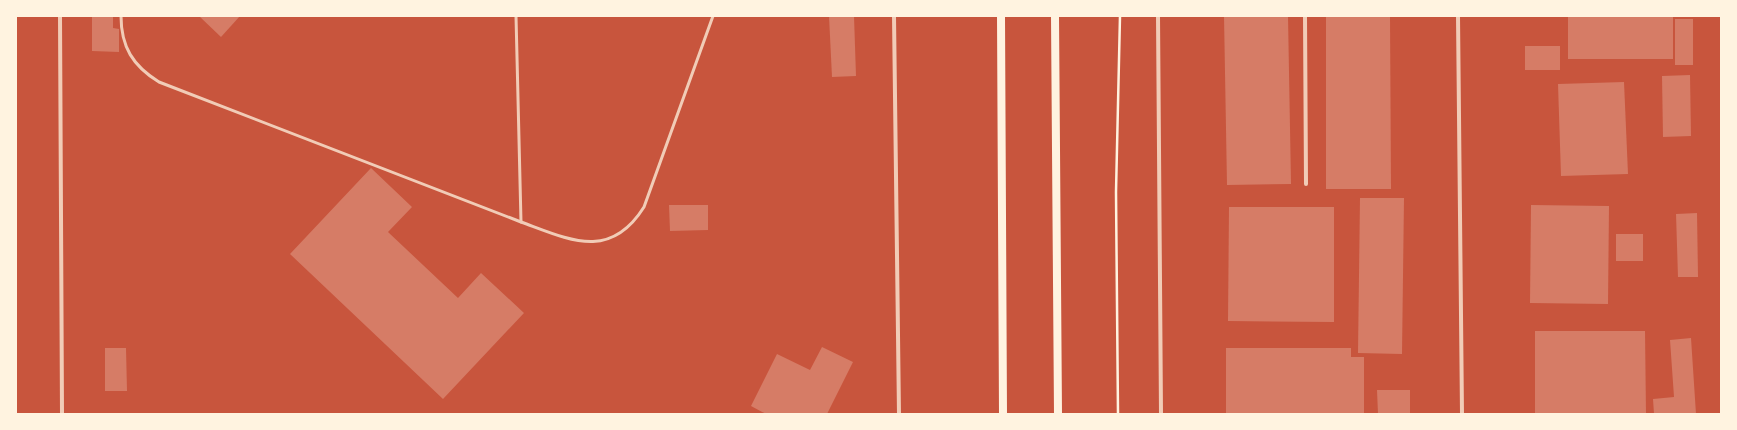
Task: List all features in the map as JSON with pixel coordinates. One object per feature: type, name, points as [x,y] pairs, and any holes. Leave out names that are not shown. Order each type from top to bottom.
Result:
[{"type":"main road","points":[[1001,16],[1003,414]]},
{"type":"main road","points":[[1055,16],[1058,414]]},
{"type":"street","points":[[60,16],[62,414]]},
{"type":"street","points":[[894,16],[899,414]]},
{"type":"street","points":[[1158,16],[1161,414]]},
{"type":"street","points":[[1305,16],[1306,184]]},
{"type":"street","points":[[1458,16],[1462,414]]},
{"type":"lane","points":[[121,16],[121,29],[124,42],[130,54],[138,66],[159,82],[521,222],[566,239],[582,242],[597,242],[612,237],[625,230],[636,219],[644,207],[713,16]]},
{"type":"lane","points":[[516,16],[521,222]]},
{"type":"path","points":[[1118,414],[1116,192],[1120,16]]},
{"type":"building","points":[[92,16],[113,16],[113,28],[119,29],[119,52],[92,51]]},
{"type":"building","points":[[199,16],[240,16],[221,37]]},
{"type":"building","points":[[829,16],[854,16],[856,76],[832,77]]},
{"type":"building","points":[[1224,16],[1288,16],[1291,184],[1227,185]]},
{"type":"building","points":[[1326,16],[1390,16],[1391,189],[1326,189]]},
{"type":"building","points":[[1568,16],[1673,16],[1673,59],[1568,59]]},
{"type":"building","points":[[1675,19],[1693,19],[1693,65],[1675,65]]},
{"type":"building","points":[[1525,46],[1560,46],[1560,70],[1525,70]]},
{"type":"building","points":[[1690,75],[1691,136],[1663,137],[1662,76]]},
{"type":"building","points":[[1624,82],[1628,174],[1561,176],[1558,84]]},
{"type":"building","points":[[371,168],[412,207],[388,232],[458,298],[481,273],[524,313],[443,399],[290,254]]},
{"type":"building","points":[[1360,198],[1404,198],[1402,354],[1358,353]]},
{"type":"building","points":[[669,205],[708,205],[708,230],[670,231]]},
{"type":"building","points":[[1531,205],[1609,206],[1608,304],[1530,303]]},
{"type":"building","points":[[1229,207],[1334,207],[1334,322],[1228,321]]},
{"type":"building","points":[[1697,213],[1698,277],[1678,277],[1676,214]]},
{"type":"building","points":[[1616,234],[1643,234],[1643,261],[1616,261]]},
{"type":"building","points":[[1535,331],[1645,331],[1646,414],[1535,413]]},
{"type":"building","points":[[1691,338],[1696,414],[1654,414],[1653,399],[1674,397],[1670,340]]},
{"type":"building","points":[[822,347],[853,362],[827,414],[766,414],[751,406],[777,354],[810,370]]},
{"type":"building","points":[[105,348],[126,348],[127,391],[105,391]]},
{"type":"building","points":[[1226,348],[1351,348],[1351,357],[1364,357],[1364,414],[1226,414]]},
{"type":"building","points":[[1377,390],[1410,390],[1410,414],[1378,414]]}]
